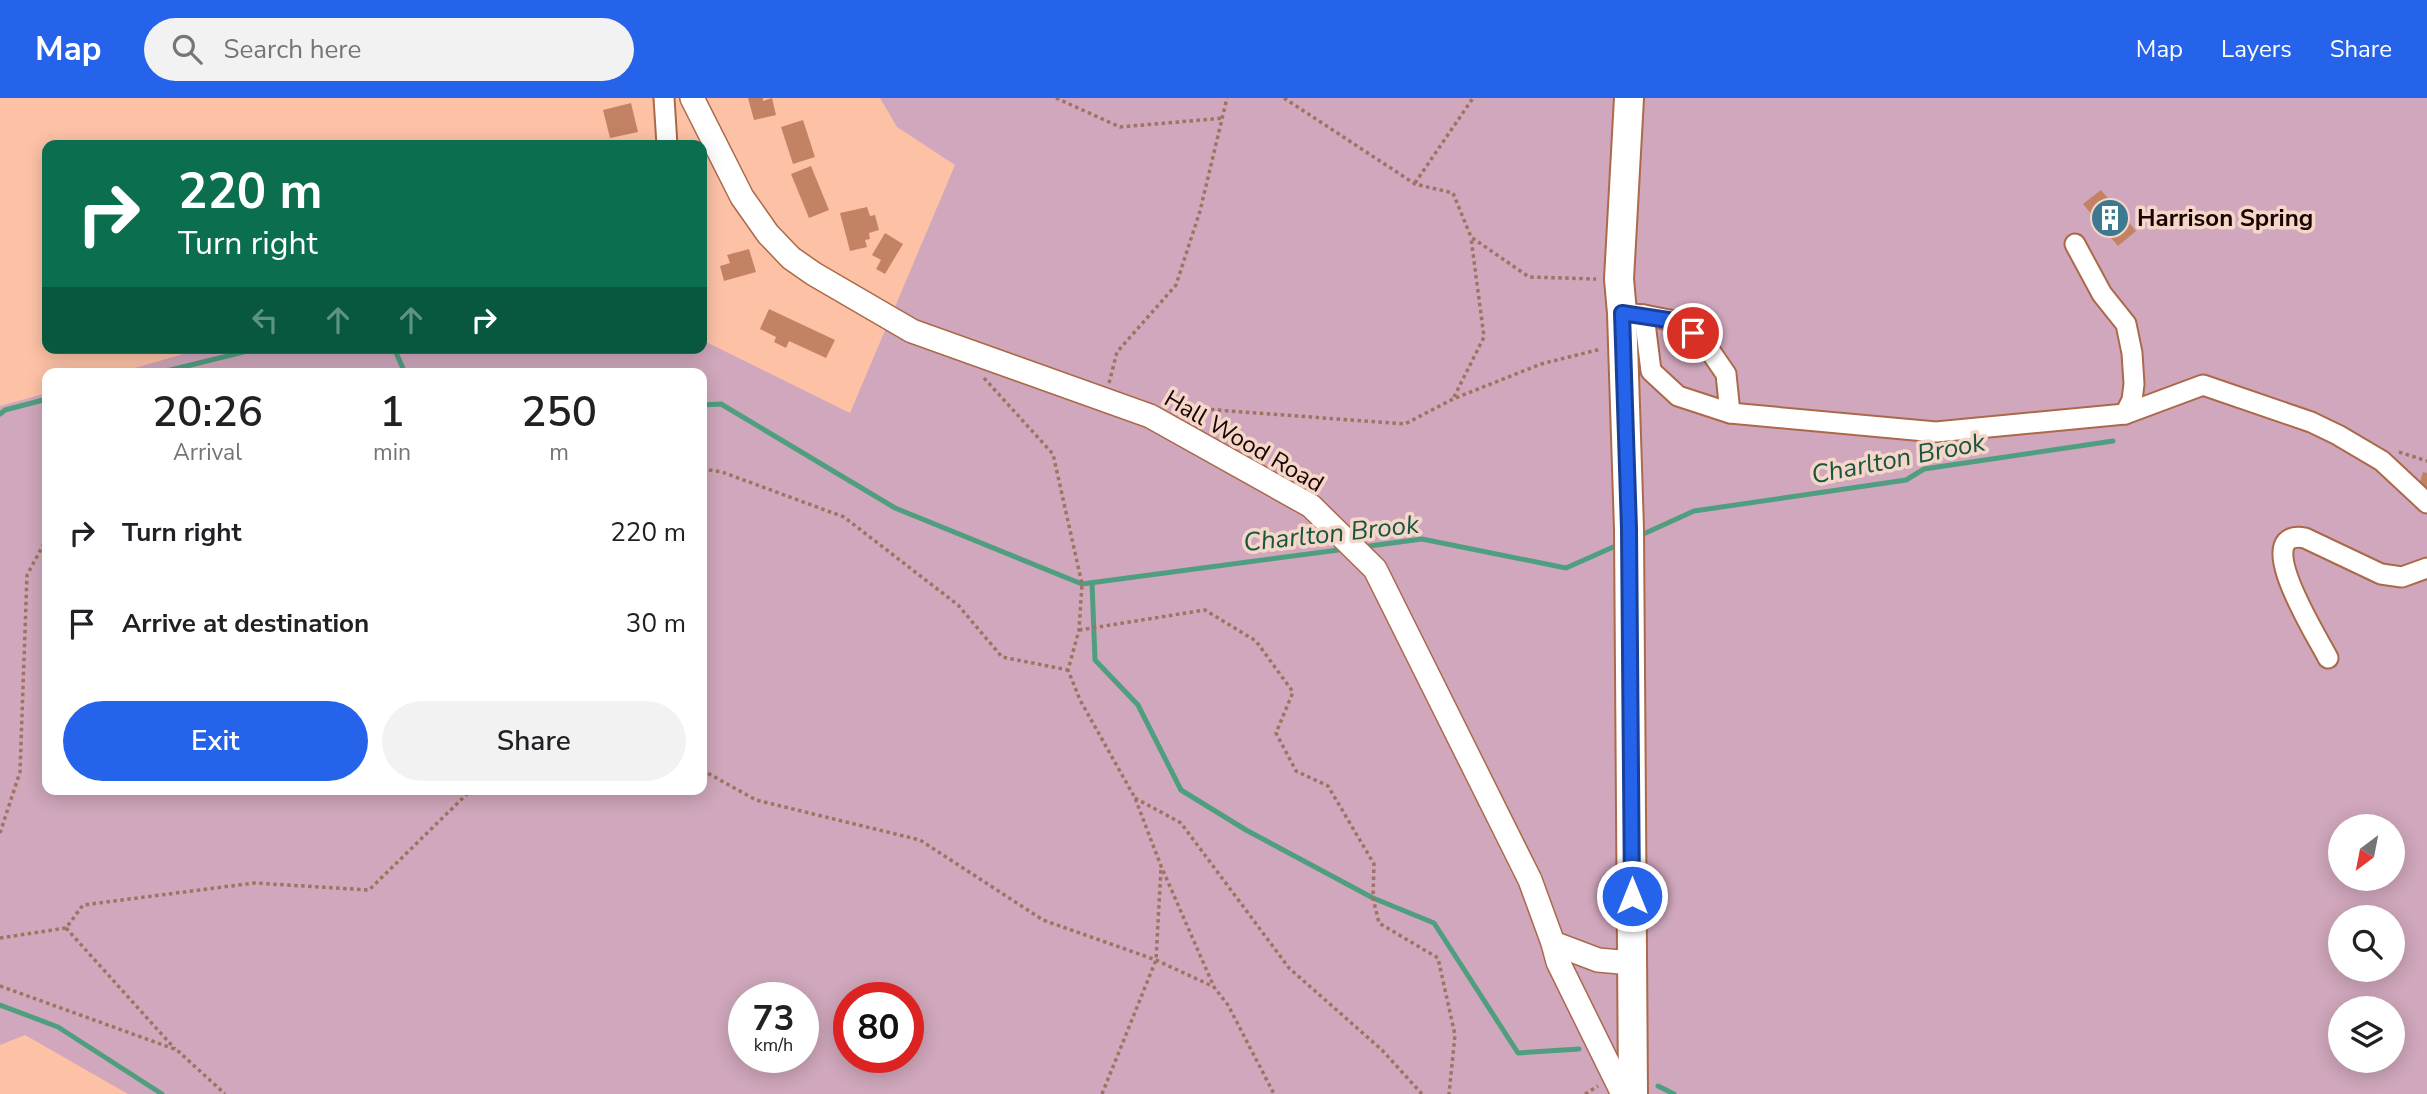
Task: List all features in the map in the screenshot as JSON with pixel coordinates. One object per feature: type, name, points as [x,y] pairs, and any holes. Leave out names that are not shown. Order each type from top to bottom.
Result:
[{"type":"highway","points":[[1629,98],[1619,279],[1633,314],[1623,343],[1629,529],[1633,1094]]},
{"type":"main road","name":"Hall Wood Road","points":[[692,98],[742,197],[768,234],[791,258],[868,307],[912,331],[1150,416],[1311,506],[1375,569],[1530,880],[1558,962],[1623,1094]]},
{"type":"main road","points":[[1553,943],[1598,960],[1632,963]]},
{"type":"lane","points":[[664,98],[667,140]]},
{"type":"lane","points":[[2075,244],[2102,294],[2126,324],[2132,353],[2134,384],[2132,400],[2124,414]]},
{"type":"lane","points":[[1730,413],[1726,374],[1706,345],[1681,322],[1633,314],[1651,371],[1678,396],[1730,413],[1937,432],[2124,414],[2203,385],[2311,422],[2338,435],[2382,461],[2427,503]]},
{"type":"lane","points":[[2328,657],[2281,559],[2283,546],[2288,538],[2305,537],[2381,574],[2402,577],[2427,568]]},
{"type":"path","points":[[1056,98],[1120,127],[1224,118]]},
{"type":"path","points":[[1105,398],[1117,352],[1176,285],[1200,211],[1227,98]]},
{"type":"path","points":[[1284,98],[1415,184],[1453,193],[1471,237],[1483,337],[1453,399]]},
{"type":"path","points":[[1415,184],[1473,98]]},
{"type":"path","points":[[1471,237],[1530,277],[1619,279]]},
{"type":"path","points":[[1150,416],[1166,406],[1405,424],[1453,399],[1541,364],[1623,343]]},
{"type":"path","points":[[970,353],[982,376],[1053,454],[1082,584],[1079,630],[1068,670],[1080,700],[1135,798],[1161,866],[1214,987],[1228,1005],[1275,1094]]},
{"type":"path","points":[[707,470],[722,472],[844,517],[958,605],[1002,657],[1068,670]]},
{"type":"path","points":[[0,833],[20,772],[27,575],[42,547]]},
{"type":"path","points":[[1079,630],[1205,610],[1256,641],[1293,692],[1276,733],[1296,771],[1328,786],[1374,864],[1373,898],[1378,923],[1438,958],[1455,1035],[1449,1094]]},
{"type":"path","points":[[707,773],[756,800],[920,840],[1043,920],[1156,960],[1214,987]]},
{"type":"path","points":[[0,938],[66,928],[83,905],[254,883],[369,890],[466,795]]},
{"type":"path","points":[[1135,798],[1181,823],[1289,968],[1382,1050],[1422,1094]]},
{"type":"path","points":[[1102,1094],[1156,960],[1161,866]]},
{"type":"path","points":[[66,928],[177,1051],[225,1094]]},
{"type":"path","points":[[0,986],[177,1051]]},
{"type":"shaded area","points":[[880,98],[2427,98],[2427,1094],[128,1094],[25,1035],[0,1045],[0,406],[42,394],[42,795],[707,795],[707,368],[135,368],[183,354],[707,354],[707,342],[850,413],[955,165],[897,127]]},
{"type":"building","points":[[748,98],[763,98],[763,101],[772,98],[776,115],[754,120]]},
{"type":"building","points":[[631,103],[638,132],[610,138],[603,110]]},
{"type":"building","points":[[803,120],[815,157],[793,164],[781,127]]},
{"type":"building","points":[[811,166],[829,210],[809,218],[791,174]]},
{"type":"building","name":"Harrison Spring","points":[[2101,190],[2136,231],[2118,246],[2083,204]]},
{"type":"building","points":[[867,207],[870,216],[875,215],[879,230],[869,233],[870,239],[865,240],[867,247],[850,251],[840,213]]},
{"type":"building","points":[[885,233],[903,244],[885,274],[876,269],[881,260],[872,255]]},
{"type":"building","points":[[749,249],[756,272],[724,281],[720,266],[730,263],[727,255]]},
{"type":"building","points":[[769,309],[835,340],[826,358],[789,341],[786,348],[774,342],[776,337],[760,329]]},
{"type":"building","points":[[2423,472],[2427,473],[2427,487],[2419,485]]},
{"type":"waterway","name":"Charlton Brook","points":[[178,368],[236,354]]},
{"type":"waterway","name":"Charlton Brook","points":[[397,354],[403,368]]},
{"type":"waterway","name":"Charlton Brook","points":[[0,414],[5,410],[42,400]]},
{"type":"waterway","name":"Charlton Brook","points":[[707,405],[721,404],[895,508],[1082,584],[1346,549]]},
{"type":"waterway","name":"Charlton Brook","points":[[1639,536],[1694,511],[1906,480],[1924,469],[2113,441]]},
{"type":"waterway","name":"Charlton Brook","points":[[1362,547],[1422,539],[1566,568],[1620,544]]},
{"type":"waterway","points":[[1092,583],[1095,660],[1138,705],[1181,790],[1246,830],[1373,898],[1434,923],[1518,1053],[1579,1049]]},
{"type":"waterway","points":[[0,1005],[58,1027],[162,1094]]},
{"type":"waterway","points":[[1658,1086],[1674,1094]]},
{"type":"place","name":"Harrison Spring","points":[[2110,218]]},
{"type":"route","points":[[1632,896],[1629,529],[1622,313],[1681,322],[1693,333]]}]
